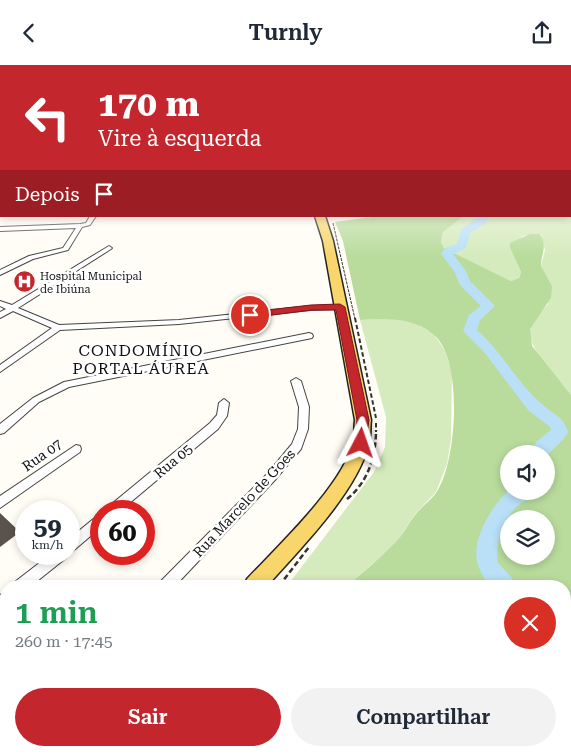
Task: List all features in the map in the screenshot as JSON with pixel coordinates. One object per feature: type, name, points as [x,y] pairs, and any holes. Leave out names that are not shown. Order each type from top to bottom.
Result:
[{"type":"main road","points":[[259,580],[321,509],[352,465],[361,443],[363,420],[328,241],[320,217]]},
{"type":"street","points":[[0,229],[88,224],[92,217]]},
{"type":"street","points":[[0,273],[30,257],[66,249],[80,225]]},
{"type":"street","points":[[0,316],[109,248]]},
{"type":"street","points":[[0,303],[58,329],[179,322],[311,307],[340,307]]},
{"type":"street","points":[[0,369],[58,329]]},
{"type":"street","points":[[0,430],[36,400],[51,390],[67,384],[309,336]]},
{"type":"street","name":"Rua Marcelo de Goes","points":[[172,580],[271,477],[297,446],[303,429],[304,407],[296,381]]},
{"type":"street","name":"Rua 05","points":[[125,500],[214,426],[222,416],[224,403]]},
{"type":"street","name":"Rua 07","points":[[0,503],[76,449]]},
{"type":"street","points":[[80,538],[90,529]]},
{"type":"street","points":[[29,580],[48,565]]},
{"type":"path","points":[[330,217],[337,235],[375,410],[377,439],[373,460],[359,491],[345,500]]},
{"type":"path","points":[[284,580],[309,547]]},
{"type":"green space","points":[[372,217],[463,217],[443,232],[441,242],[444,248],[511,281],[519,278],[521,272],[510,248],[510,243],[530,234],[540,234],[544,243],[541,266],[552,286],[551,298],[530,329],[532,346],[571,395],[571,580],[354,580],[401,537],[412,518],[436,493],[443,479],[449,459],[454,412],[450,365],[443,347],[433,334],[416,324],[398,320],[360,320],[343,241],[335,222]]},
{"type":"green space","points":[[463,217],[571,217],[571,395],[538,355],[530,338],[530,330],[533,323],[548,304],[547,279],[541,266],[545,250],[541,234],[523,236],[510,248],[521,272],[519,278],[511,281],[444,248],[441,242],[443,232]]},
{"type":"green space","points":[[385,318],[413,322],[434,334],[445,351],[452,372],[451,439],[447,464],[436,492],[415,514],[397,542],[354,580],[292,580],[374,472],[385,447],[386,417],[360,320]]},
{"type":"building","points":[[0,513],[15,527],[15,536],[0,547]]},
{"type":"waterway","points":[[484,217],[482,221],[465,232],[462,246],[449,250],[447,254],[460,271],[464,282],[489,306],[474,318],[470,331],[490,350],[534,406],[553,420],[559,427],[560,432],[544,445]]},
{"type":"waterway","points":[[499,580],[488,564],[488,544],[495,524],[511,500]]},
{"type":"place","name":"Hospital Municipal de Ibiúna","points":[[24,282]]},
{"type":"district","name":"CONDOMÍNIO PORTAL ÁUREA","points":[[141,359]]},
{"type":"route","points":[[250,315],[311,307],[340,307],[363,420],[361,443]]}]
